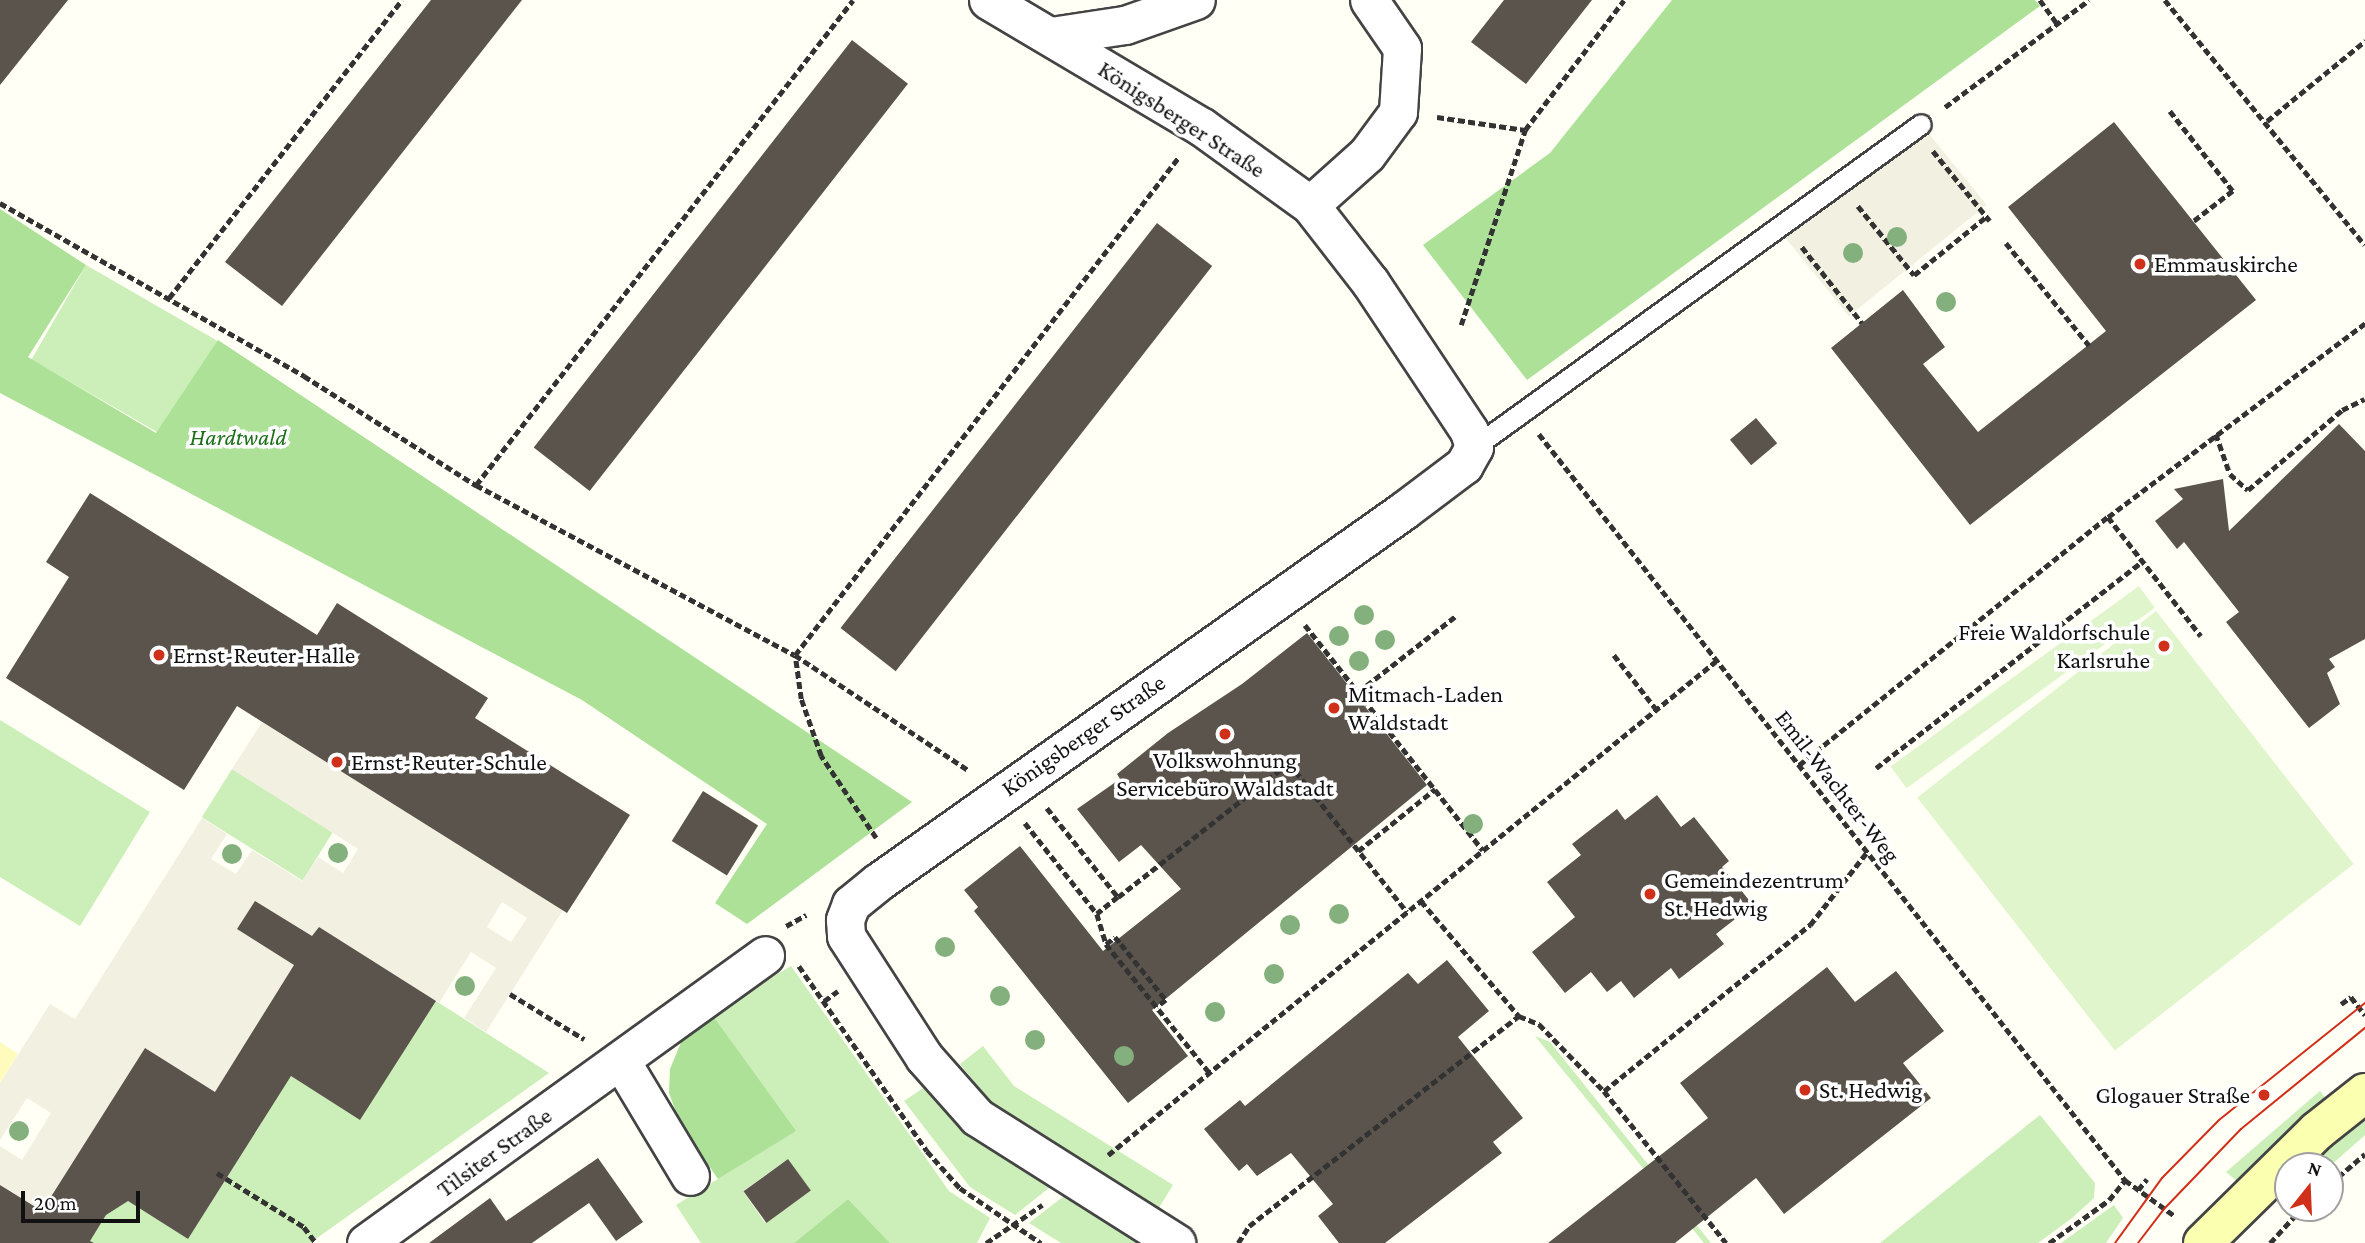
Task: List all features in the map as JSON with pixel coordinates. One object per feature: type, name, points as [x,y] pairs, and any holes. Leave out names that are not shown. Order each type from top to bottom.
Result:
[{"type":"street","name":"Königsberger Straße","points":[[851,904],[894,869],[1000,792],[1283,597],[1464,465],[1474,447],[1469,431],[1370,282],[1310,205],[1202,127],[988,0]]},
{"type":"street","name":"Königsberger Straße","points":[[1051,36],[1125,24],[1196,0]]},
{"type":"street","points":[[1310,205],[1367,154],[1398,112],[1402,48],[1369,0]]},
{"type":"street","points":[[851,904],[845,920],[846,936],[925,1057],[977,1117],[1176,1243]]},
{"type":"street","name":"Tilsiter Straße","points":[[366,1243],[621,1061],[780,958]]},
{"type":"street","points":[[621,1061],[690,1176]]},
{"type":"street","points":[[2203,1243],[2317,1131],[2365,1093]]},
{"type":"lane","points":[[1474,447],[1918,126]]},
{"type":"path","points":[[169,299],[402,0]]},
{"type":"path","points":[[476,485],[853,0]]},
{"type":"path","points":[[1461,325],[1525,130],[1624,0]]},
{"type":"path","points":[[2040,0],[2057,23]]},
{"type":"path","points":[[1840,183],[1913,275],[1988,219],[1918,126],[2089,0]]},
{"type":"path","points":[[2165,0],[2267,121],[2365,245]]},
{"type":"path","points":[[2267,121],[2365,41]]},
{"type":"path","points":[[2170,111],[2234,191],[2193,222]]},
{"type":"path","points":[[1398,112],[1525,130]]},
{"type":"path","points":[[894,869],[821,756],[801,699],[796,655],[1202,127]]},
{"type":"path","points":[[0,202],[304,376],[476,485],[796,655],[1000,792]]},
{"type":"path","points":[[1784,224],[1862,323]]},
{"type":"path","points":[[2006,243],[2089,345]]},
{"type":"path","points":[[1799,765],[2108,517],[2365,323]]},
{"type":"path","points":[[2216,434],[2230,474],[2248,490],[2342,410],[2365,399]]},
{"type":"path","name":"Emil-Wachter-Weg","points":[[1523,414],[2125,1180],[2203,1243]]},
{"type":"path","points":[[2108,517],[2201,636]]},
{"type":"path","points":[[1876,768],[2143,561]]},
{"type":"path","points":[[1283,597],[1483,850]]},
{"type":"path","points":[[1358,692],[1457,615]]},
{"type":"path","points":[[1614,654],[1656,709]]},
{"type":"path","points":[[986,1243],[1011,1223],[1076,1182],[1716,661]]},
{"type":"path","points":[[1097,914],[1289,763],[1407,912]]},
{"type":"path","points":[[1358,850],[1435,789]]},
{"type":"path","points":[[1046,807],[1118,897]]},
{"type":"path","points":[[1025,823],[1097,914],[1106,944],[1209,1072]]},
{"type":"path","points":[[1604,1091],[1810,925],[1867,852]]},
{"type":"path","points":[[1420,901],[1519,1016],[1539,1024],[1604,1091],[1726,1243]]},
{"type":"path","points":[[851,904],[809,913],[767,936],[780,958],[927,1151],[960,1188],[1041,1243]]},
{"type":"path","points":[[1106,944],[1115,936],[1129,953],[1166,1000],[1157,1007]]},
{"type":"path","points":[[510,993],[568,1030]]},
{"type":"path","points":[[2341,1004],[2351,997],[2365,1015]]},
{"type":"path","points":[[1238,1243],[1249,1226],[1519,1016]]},
{"type":"path","points":[[2344,1172],[2365,1154]]},
{"type":"path","points":[[217,1172],[304,1227],[316,1243]]},
{"type":"path","points":[[2138,1190],[2147,1179]]},
{"type":"path","points":[[2049,1243],[2109,1200],[2125,1180]]},
{"type":"path","points":[[2270,1243],[2289,1222]]},
{"type":"green space","points":[[1672,0],[2035,0],[2040,6],[1527,380],[1423,245],[1550,153]]},
{"type":"green space","name":"Hardtwald","points":[[0,209],[86,265],[28,357],[156,433],[218,340],[912,802],[747,924],[715,903],[767,824],[582,700],[0,393]]},
{"type":"green space","points":[[86,265],[218,341],[163,435],[32,359]]},
{"type":"green space","points":[[2139,586],[2155,608],[1907,788],[1891,766]]},
{"type":"green space","points":[[2156,611],[2354,864],[2115,1050],[1917,798]]},
{"type":"green space","points":[[0,720],[150,812],[80,926],[0,877]]},
{"type":"green space","points":[[232,769],[333,832],[303,880],[202,817]]},
{"type":"green space","points":[[791,966],[949,1191],[990,1218],[977,1243],[890,1243],[848,1199],[794,1243],[701,1243],[676,1205],[795,1131],[711,1013]],"holes":[[[788,1159],[811,1191],[765,1223],[743,1191]]]},
{"type":"green space","points":[[436,1001],[549,1073],[310,1243],[89,1243],[95,1180],[188,1239],[262,1122],[267,1061],[360,1119]]},
{"type":"green space","points":[[711,1013],[796,1131],[718,1179],[680,1123],[669,1093],[670,1069],[682,1040],[699,1017]]},
{"type":"green space","points":[[1535,1036],[1550,1042],[1711,1243],[1704,1243]]},
{"type":"green space","points":[[983,1046],[1014,1086],[1173,1185],[1157,1211],[1020,1124],[988,1099],[960,1064]]},
{"type":"green space","points":[[929,1084],[981,1141],[1050,1187],[1015,1215],[970,1187],[904,1101]]},
{"type":"green space","points":[[2320,1091],[2327,1100],[2238,1182],[2226,1172]]},
{"type":"green space","points":[[2040,1115],[2095,1183],[2094,1198],[2072,1218],[2038,1243],[1880,1243]]},
{"type":"green space","points":[[2365,1115],[2365,1135],[2344,1154],[2322,1152]]},
{"type":"green space","points":[[1064,1196],[1141,1243],[1061,1243],[1029,1223]]},
{"type":"green space","points":[[848,1199],[890,1243],[794,1243]]},
{"type":"green space","points":[[2114,1205],[2123,1218],[2106,1243],[2061,1243]]},
{"type":"sand","points":[[0,1042],[18,1054],[0,1083]]},
{"type":"shaded area","points":[[1921,124],[1986,205],[1849,316],[1783,235]]},
{"type":"shaded area","points":[[262,722],[563,910],[486,1032],[464,1018],[496,968],[471,952],[439,1003],[319,927],[217,1093],[145,1048],[44,1212],[0,1185],[0,1146],[22,1160],[51,1113],[27,1098],[0,1140],[0,1083],[50,1004],[75,1019],[202,818],[227,834],[211,859],[236,874],[252,850],[302,881],[318,857],[343,873],[358,849],[232,769]],"holes":[[[502,902],[527,918],[511,942],[487,927]]]},
{"type":"building","points":[[0,0],[68,0],[0,85]]},
{"type":"building","points":[[431,0],[522,0],[282,306],[225,262]]},
{"type":"building","points":[[1504,0],[1592,0],[1526,84],[1471,42]]},
{"type":"building","points":[[852,40],[908,84],[590,491],[534,447]]},
{"type":"building","points":[[2114,122],[2256,300],[1970,525],[1831,348],[1903,290],[1945,347],[1923,364],[1978,432],[2106,331],[2008,207]]},
{"type":"building","points":[[1157,223],[1212,266],[896,671],[841,628]]},
{"type":"building","points":[[1756,418],[1777,443],[1751,465],[1730,440]]},
{"type":"building","points":[[2339,424],[2365,451],[2365,639],[2329,659],[2335,667],[2327,673],[2340,704],[2309,728],[2226,622],[2239,612],[2184,542],[2177,549],[2155,521],[2183,499],[2174,489],[2223,479],[2229,531]]},
{"type":"building","points":[[90,493],[317,635],[337,603],[488,698],[475,718],[630,815],[567,913],[237,706],[184,790],[6,678],[69,577],[46,562]]},
{"type":"building","points":[[1307,633],[1427,785],[1152,1010],[1188,1056],[1128,1103],[974,911],[978,907],[964,890],[1020,846],[1103,951],[1181,889],[1141,845],[1119,862],[1077,809],[1120,779],[1117,774],[1168,733],[1242,684]]},
{"type":"building","points":[[703,791],[758,825],[727,875],[672,841]]},
{"type":"building","name":"Gemeindezentrum St. Hedwig","points":[[1657,795],[1681,827],[1694,817],[1729,861],[1722,867],[1753,905],[1716,934],[1724,944],[1679,979],[1671,968],[1634,998],[1621,981],[1607,992],[1591,972],[1565,993],[1532,952],[1575,917],[1547,882],[1581,855],[1572,844],[1617,809],[1625,820]]},
{"type":"building","points":[[255,901],[312,936],[319,927],[436,1001],[360,1120],[291,1076],[188,1239],[128,1201],[106,1215],[90,1241],[94,1243],[0,1243],[0,1185],[42,1211],[145,1048],[215,1092],[294,965],[237,929]]},
{"type":"building","points":[[1447,960],[1489,1011],[1458,1037],[1523,1118],[1493,1142],[1502,1153],[1385,1243],[1339,1243],[1318,1216],[1333,1204],[1291,1153],[1257,1176],[1247,1164],[1239,1171],[1204,1129],[1240,1100],[1245,1106],[1408,973],[1418,984]]},
{"type":"building","name":"St. Hedwig","points":[[1827,967],[1855,1002],[1896,971],[1944,1031],[1903,1063],[1931,1098],[1784,1214],[1756,1178],[1675,1243],[1548,1243],[1708,1118],[1680,1083]]},
{"type":"building","points":[[598,1158],[643,1222],[616,1241],[589,1203],[532,1243],[429,1243],[490,1198],[506,1221]]},
{"type":"building","points":[[788,1159],[811,1191],[766,1223],[744,1191]]},
{"type":"tram line","points":[[2115,1243],[2162,1178],[2219,1120],[2365,1003]]},
{"type":"tram line","points":[[2138,1243],[2164,1209],[2241,1129],[2365,1028]]},
{"type":"place","name":"Emmauskirche","points":[[2140,264]]},
{"type":"place","name":"Freie Waldorfschule Karlsruhe","points":[[2164,646]]},
{"type":"place","name":"Ernst-Reuter-Halle","points":[[159,655]]},
{"type":"place","name":"Mitmach-Laden Waldstadt","points":[[1334,708]]},
{"type":"place","name":"Volkswohnung Servicebüro Waldstadt","points":[[1225,734]]},
{"type":"place","name":"Ernst-Reuter-Schule","points":[[337,762]]},
{"type":"place","name":"Gemeindezentrum St. Hedwig","points":[[1650,894]]},
{"type":"place","name":"St. Hedwig","points":[[1805,1090]]},
{"type":"place","name":"Glogauer Straße","points":[[2264,1095]]}]
